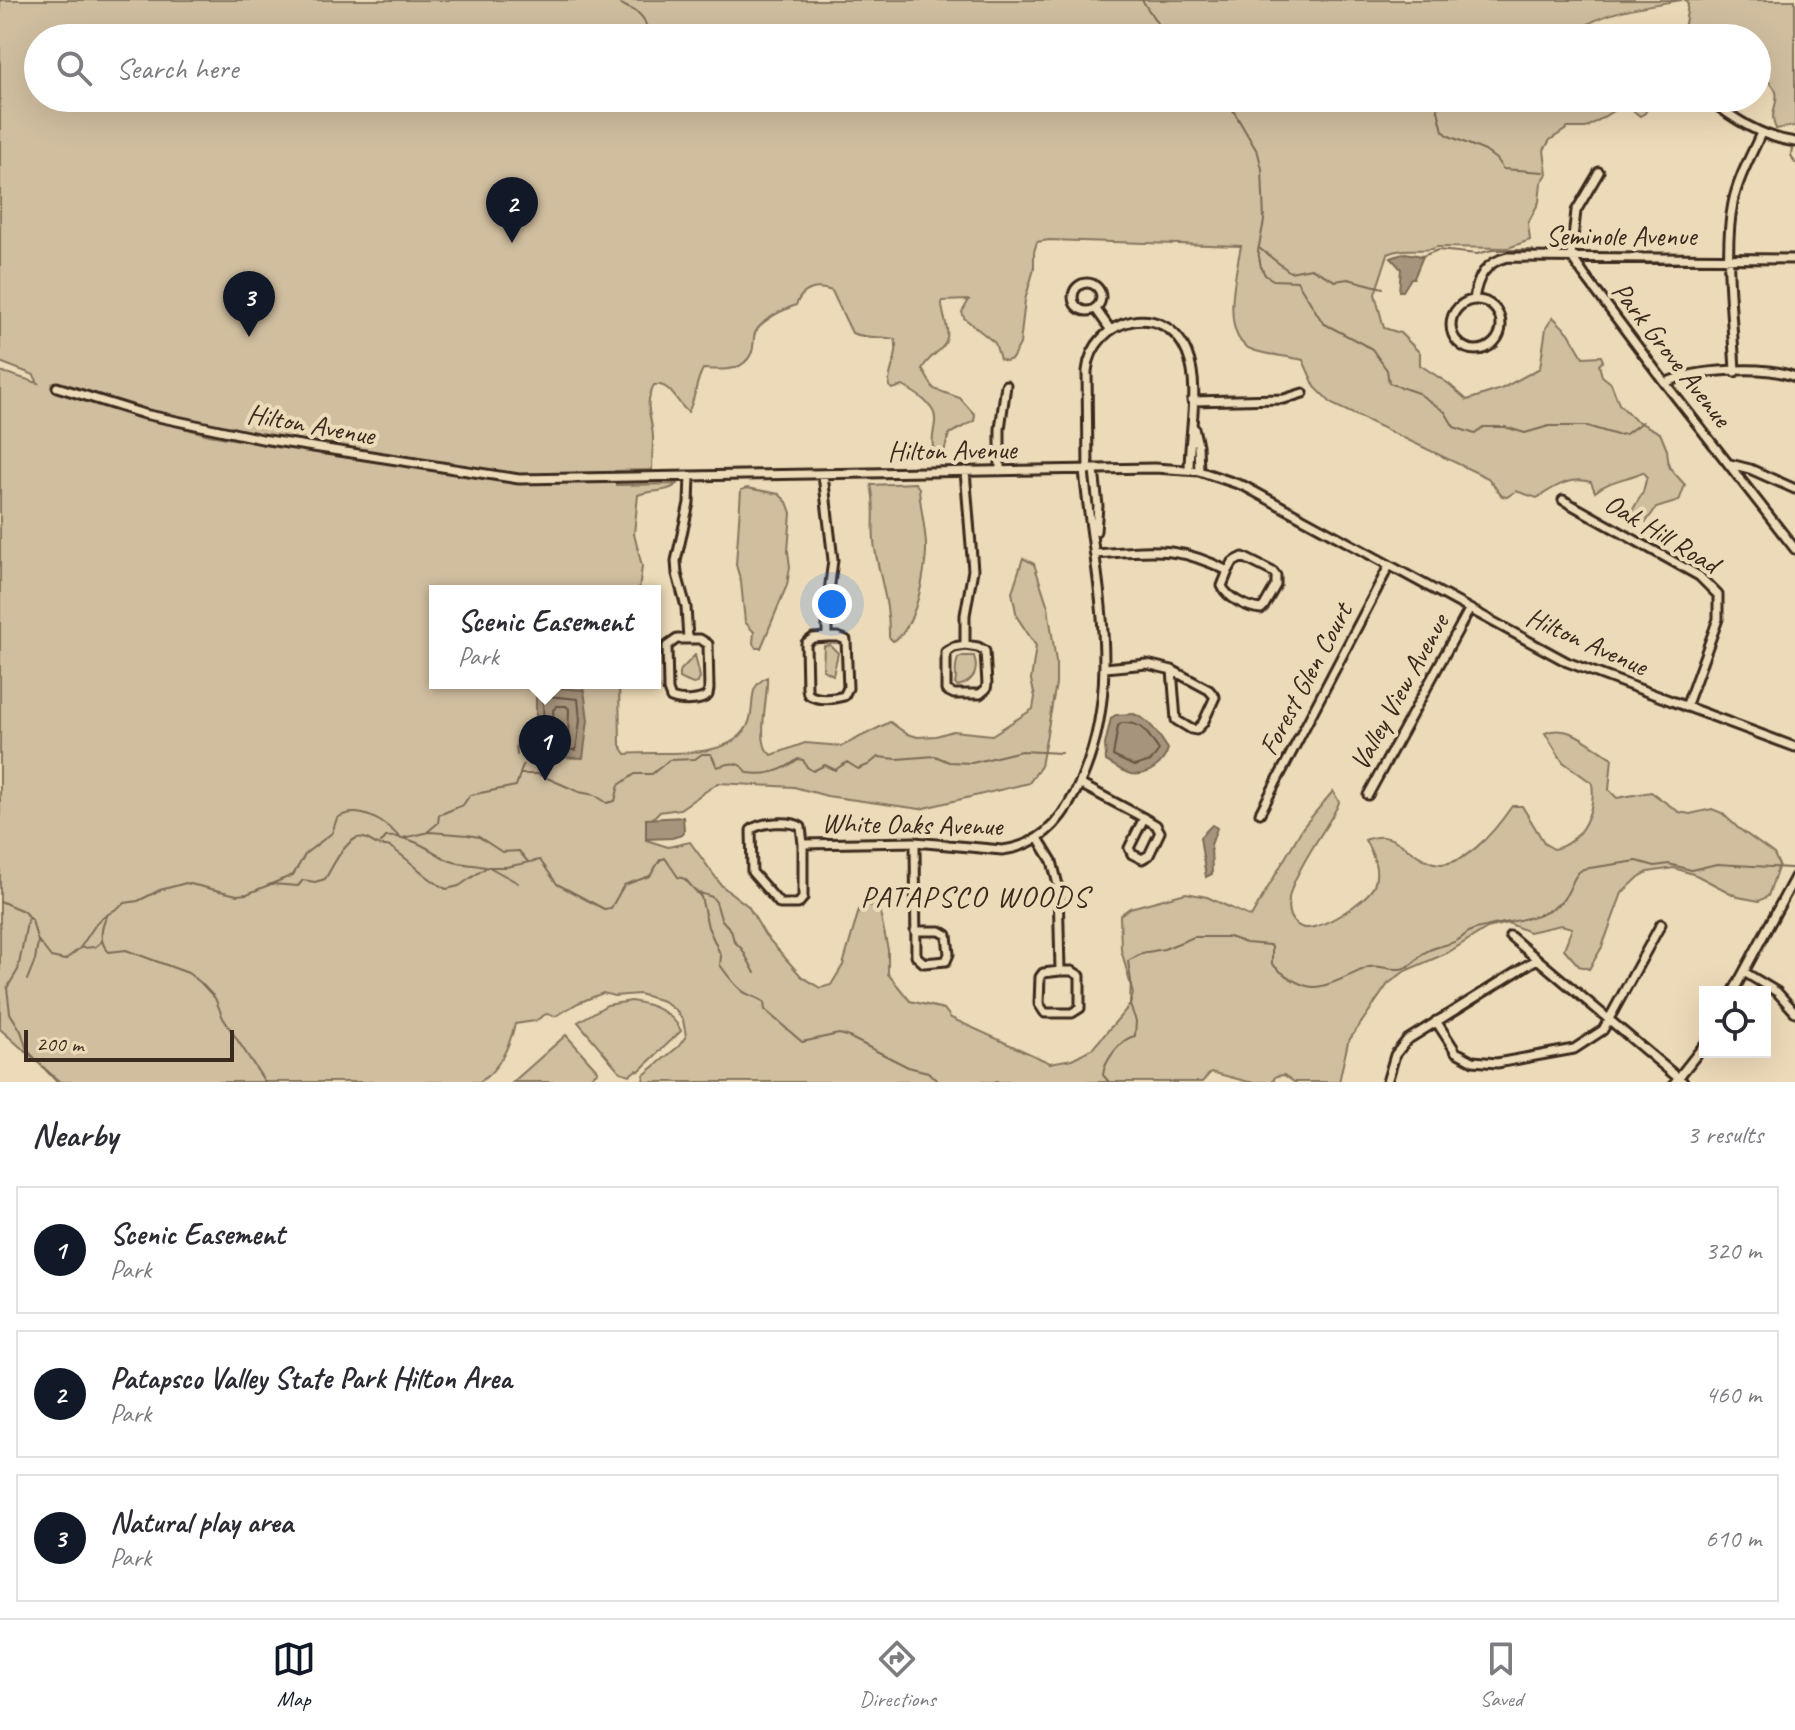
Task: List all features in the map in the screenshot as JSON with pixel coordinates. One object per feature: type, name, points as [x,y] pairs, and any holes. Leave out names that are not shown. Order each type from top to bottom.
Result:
[{"type":"street","points":[[1727,112],[1761,133],[1795,142]]},
{"type":"street","points":[[1735,372],[1730,258],[1732,206],[1738,184],[1761,133]]},
{"type":"street","points":[[1571,256],[1576,211],[1599,172]]},
{"type":"street","name":"Park Grove Avenue","points":[[1571,256],[1665,383],[1792,537],[1795,549]]},
{"type":"street","name":"Seminole Avenue","points":[[1474,300],[1483,271],[1494,261],[1508,257],[1795,259]]},
{"type":"street","name":"Seminole Avenue","points":[[1474,300],[1487,302],[1494,307],[1501,327],[1494,342],[1475,350],[1456,341],[1451,325],[1459,306],[1474,300]]},
{"type":"street","points":[[1095,308],[1110,329],[1128,322],[1154,323],[1172,332],[1181,341],[1189,359],[1199,471]]},
{"type":"street","name":"White Oaks Avenue","points":[[803,844],[915,842],[1002,850],[1038,838],[1065,813],[1080,784],[1100,723],[1105,668],[1095,541],[1098,506],[1089,470],[1087,365],[1094,348],[1110,329]]},
{"type":"street","points":[[1665,383],[1693,374],[1735,372],[1775,371],[1795,377]]},
{"type":"street","points":[[1000,471],[1000,429],[1006,385]]},
{"type":"street","name":"Hilton Avenue","points":[[57,387],[144,414],[262,439],[506,478],[1199,471],[1259,493],[1582,669],[1795,747]]},
{"type":"street","points":[[1192,401],[1284,399],[1303,393]]},
{"type":"street","points":[[1189,469],[1193,422]]},
{"type":"street","points":[[1729,464],[1750,469],[1795,489]]},
{"type":"street","points":[[965,471],[973,570],[965,615],[965,645]]},
{"type":"street","points":[[823,475],[833,560],[827,637]]},
{"type":"street","points":[[688,639],[687,616],[676,561],[689,503],[690,476]]},
{"type":"street","name":"Oak Hill Road","points":[[1563,500],[1699,576],[1718,595],[1718,619],[1686,707]]},
{"type":"street","points":[[1096,554],[1176,551],[1203,558],[1228,571]]},
{"type":"street","points":[[1243,557],[1273,572],[1276,585],[1261,609],[1252,608],[1226,594],[1222,586],[1228,571],[1233,562],[1243,557]]},
{"type":"street","name":"Forest Glen Court","points":[[1260,813],[1389,566]]},
{"type":"street","name":"Valley View Avenue","points":[[1368,795],[1469,610]]},
{"type":"street","points":[[827,637],[846,640],[848,688],[840,698],[816,698],[808,694],[806,643],[813,638],[827,637]]},
{"type":"street","points":[[677,639],[688,639],[700,639],[708,644],[708,695],[700,700],[676,700],[671,698],[668,690],[667,646],[677,639]]},
{"type":"street","points":[[965,645],[983,648],[986,655],[986,689],[980,694],[954,694],[946,690],[946,652],[965,645]]},
{"type":"street","points":[[1105,668],[1147,664],[1172,670],[1209,690],[1215,697],[1203,723],[1196,730],[1176,720],[1172,670]]},
{"type":"street","points":[[1080,784],[1144,818],[1156,825],[1160,832],[1149,855],[1142,859],[1132,854],[1129,848],[1144,818]]},
{"type":"street","name":"White Oaks Avenue","points":[[796,824],[801,827],[803,844],[803,898],[798,904],[780,904],[752,872],[751,830],[758,825],[796,824]]},
{"type":"street","points":[[1038,838],[1052,861],[1058,885],[1060,971]]},
{"type":"street","points":[[915,842],[915,931],[918,959],[924,963],[946,961],[949,954],[947,935],[940,931],[915,931]]},
{"type":"street","points":[[1736,986],[1795,878]]},
{"type":"street","points":[[1436,1021],[1456,1052],[1464,1058],[1484,1063],[1574,1049],[1596,1037],[1609,1020],[1661,924]]},
{"type":"street","points":[[1510,936],[1679,1081],[1699,1053]]},
{"type":"street","points":[[1387,1082],[1391,1064],[1401,1046],[1416,1033],[1537,959]]},
{"type":"street","points":[[1060,971],[1072,971],[1080,976],[1080,1008],[1072,1013],[1049,1014],[1041,1010],[1039,982],[1043,973],[1060,971]]},
{"type":"street","points":[[1744,972],[1777,992],[1795,1012]]},
{"type":"shaded area","points":[[0,0],[1682,0],[1607,15],[1588,24],[24,24],[24,112],[1611,112],[1586,128],[1568,128],[1550,140],[1544,150],[1547,174],[1541,183],[1539,202],[1528,223],[1530,240],[1508,248],[1437,247],[1395,251],[1388,254],[1375,294],[1384,328],[1400,333],[1420,353],[1420,365],[1467,400],[1501,389],[1540,368],[1546,328],[1553,317],[1569,333],[1583,357],[1601,356],[1603,361],[1599,365],[1602,376],[1611,383],[1619,404],[1635,420],[1660,433],[1667,450],[1669,467],[1685,485],[1679,501],[1656,508],[1646,522],[1635,521],[1632,511],[1643,492],[1647,476],[1643,472],[1595,492],[1591,482],[1576,480],[1537,498],[1516,491],[1507,497],[1502,496],[1488,478],[1332,404],[1315,387],[1303,360],[1253,350],[1236,333],[1232,304],[1241,246],[1049,240],[1037,242],[1020,344],[1012,359],[1000,359],[995,343],[964,318],[962,312],[969,300],[942,301],[946,340],[922,369],[934,389],[960,398],[975,415],[974,421],[949,434],[942,459],[933,448],[933,411],[920,397],[903,386],[892,389],[889,386],[896,351],[895,339],[852,333],[832,291],[820,288],[810,290],[802,295],[796,305],[773,316],[758,328],[752,352],[743,364],[731,369],[703,369],[688,412],[669,390],[654,385],[649,405],[653,437],[652,470],[615,471],[616,485],[677,484],[669,489],[638,495],[634,534],[642,566],[640,585],[429,585],[429,689],[619,689],[620,745],[626,754],[699,751],[734,741],[745,730],[757,685],[767,677],[763,732],[767,750],[772,755],[805,743],[842,746],[890,722],[907,734],[918,737],[953,731],[992,735],[1033,709],[1035,697],[1031,680],[1036,646],[1017,617],[1012,592],[1023,558],[1034,564],[1048,607],[1056,684],[1041,766],[1029,783],[920,809],[827,796],[794,787],[718,783],[680,809],[659,812],[652,819],[646,840],[668,847],[690,842],[722,886],[748,906],[765,935],[801,976],[820,988],[831,985],[843,965],[859,910],[869,905],[879,907],[888,950],[888,974],[910,1001],[944,1009],[951,1018],[1050,1063],[1072,1059],[1093,1048],[1130,1005],[1133,994],[1121,949],[1120,915],[1130,908],[1186,893],[1207,897],[1251,917],[1303,827],[1333,791],[1339,802],[1302,866],[1288,902],[1290,917],[1301,927],[1318,926],[1329,921],[1370,892],[1376,880],[1376,868],[1365,840],[1375,837],[1391,839],[1428,861],[1440,864],[1453,862],[1487,837],[1512,806],[1522,806],[1545,844],[1554,849],[1572,840],[1589,814],[1592,783],[1563,762],[1545,733],[1572,733],[1612,758],[1609,790],[1617,798],[1651,792],[1679,812],[1690,814],[1712,809],[1722,813],[1774,854],[1779,865],[1768,896],[1759,901],[1738,897],[1696,875],[1674,868],[1648,872],[1622,893],[1602,947],[1589,969],[1579,966],[1564,949],[1572,928],[1561,925],[1529,932],[1508,923],[1487,928],[1447,953],[1405,971],[1388,984],[1348,1042],[1339,1082],[1294,1082],[1284,1075],[1276,1076],[1272,1082],[1249,1082],[1211,1072],[1202,1082],[646,1082],[643,1081],[644,1075],[679,1046],[686,1036],[683,1020],[663,1001],[639,994],[614,996],[603,993],[556,1016],[546,1014],[535,1021],[515,1024],[503,1056],[480,1082],[60,1082],[0,1029],[0,371],[38,383],[34,375],[0,362]],"holes":[[[154,420],[290,447],[209,435]]]},
{"type":"shaded area","points":[[1685,0],[1795,0],[1795,126],[1776,129],[1773,121],[1777,94],[1771,84],[1771,24],[1685,24],[1688,4]]},
{"type":"shaded area","points":[[915,483],[919,488],[926,554],[914,612],[901,635],[893,641],[889,637],[875,549],[871,485]]},
{"type":"shaded area","points":[[747,488],[779,494],[787,502],[791,513],[787,585],[761,648],[756,648],[754,632],[745,622],[736,565],[741,490]]},
{"type":"shaded area","points":[[830,645],[838,653],[833,675],[823,670],[824,646]]},
{"type":"shaded area","points":[[695,655],[700,677],[698,683],[693,684],[679,678],[679,672]]},
{"type":"shaded area","points":[[974,656],[976,666],[971,679],[958,686],[955,684],[956,666],[958,658]]},
{"type":"shaded area","points":[[631,1001],[660,1010],[672,1018],[681,1031],[639,1071],[630,1075],[620,1072],[578,1022],[607,1005]]},
{"type":"shaded area","points":[[566,1035],[598,1071],[585,1082],[513,1082]]},
{"type":"water","points":[[1405,253],[1423,256],[1414,278],[1403,291],[1399,291],[1401,269],[1391,258]]},
{"type":"water","points":[[536,689],[584,690],[588,720],[583,758],[551,757],[536,736]]},
{"type":"water","points":[[1134,714],[1158,733],[1168,749],[1163,760],[1154,768],[1131,774],[1106,761],[1105,745],[1111,718]]},
{"type":"water","points":[[683,817],[682,835],[646,839],[646,819]]},
{"type":"water","points":[[1212,825],[1217,828],[1211,845],[1212,874],[1206,877],[1200,837]]},
{"type":"waterway","points":[[615,0],[639,14],[645,24]]},
{"type":"waterway","points":[[1142,0],[1158,24]]},
{"type":"waterway","points":[[1234,112],[1258,153],[1262,169],[1264,221],[1258,251],[1265,275],[1273,280],[1297,281],[1323,323],[1372,349],[1387,370],[1389,383],[1418,393],[1445,412],[1454,427],[1475,434],[1484,427],[1505,427],[1525,433],[1549,426],[1587,426],[1617,435],[1626,434],[1642,422]]},
{"type":"waterway","points":[[1438,112],[1443,131],[1485,151],[1503,169],[1544,172]]},
{"type":"waterway","points":[[1792,148],[1795,163]]},
{"type":"waterway","points":[[1259,248],[1290,272],[1311,268],[1335,281],[1348,279],[1383,288]]},
{"type":"waterway","points":[[1420,257],[1438,250],[1477,254],[1492,250],[1533,250]]},
{"type":"waterway","points":[[517,755],[519,734],[524,725],[534,721]]},
{"type":"waterway","points":[[520,774],[538,774],[579,792],[595,795],[607,803],[615,801],[619,785],[635,774],[652,774],[669,760],[695,759],[702,754],[711,754],[717,767],[734,764],[748,773],[762,774],[787,767],[798,759],[813,771],[825,765],[835,770],[847,762],[858,769],[878,757],[935,756],[949,762],[972,763],[1021,751],[1061,753]]},
{"type":"waterway","points":[[426,833],[438,823],[439,815],[463,805],[470,795],[516,786],[523,765]]},
{"type":"waterway","points":[[0,901],[23,911],[32,920],[37,939],[51,957],[65,960],[80,948],[98,921],[125,903],[186,883],[237,895],[247,894],[293,875],[306,853],[332,833],[337,818],[345,814],[372,817],[401,839]]},
{"type":"waterway","points":[[403,838],[430,832],[479,837],[502,852],[519,851],[528,862]]},
{"type":"waterway","points":[[381,843],[386,837],[402,838],[418,843],[450,861],[485,867]]},
{"type":"waterway","points":[[272,884],[298,886],[303,880],[315,882],[325,879],[346,846],[362,838],[390,847],[446,889],[459,886],[487,867],[506,867],[540,860],[557,884],[604,909],[611,908],[624,885],[650,876],[660,860],[665,858],[678,877],[685,879],[701,897],[724,971],[743,992],[764,1002],[765,1010],[802,1042],[839,1034],[847,1036],[908,1067],[928,1072],[938,1082]]},
{"type":"waterway","points":[[1109,1082],[1103,1075],[1110,1057],[1124,1041],[1135,1036],[1128,961],[1142,953],[1164,949],[1194,937],[1229,937],[1246,943],[1270,945],[1272,964],[1276,968],[1302,984],[1319,987],[1369,967],[1405,968],[1424,953],[1454,942],[1471,931],[1540,914],[1564,899],[1583,869],[1637,861],[1691,870],[1717,864],[1791,868]]},
{"type":"waterway","points":[[491,868],[518,883]]},
{"type":"waterway","points":[[697,892],[712,897],[716,902],[721,919],[731,930],[734,941],[755,973]]},
{"type":"waterway","points":[[107,916],[102,935],[103,944],[109,952],[126,950],[188,973],[200,982],[215,998],[223,1018],[265,1082]]},
{"type":"waterway","points":[[28,917],[18,970],[7,988],[10,1013],[21,1031],[27,1050],[57,1082]]},
{"type":"waterway","points":[[27,980],[38,941]]},
{"type":"waterway","points":[[82,948],[95,947],[101,942]]},
{"type":"place","name":"Patapsco Valley State Park Hilton Area","points":[[512,243]]},
{"type":"place","name":"Natural play area","points":[[249,337]]},
{"type":"place","name":"Scenic Easement","points":[[545,781]]},
{"type":"district","name":"PATAPSCO WOODS","points":[[975,896]]}]
